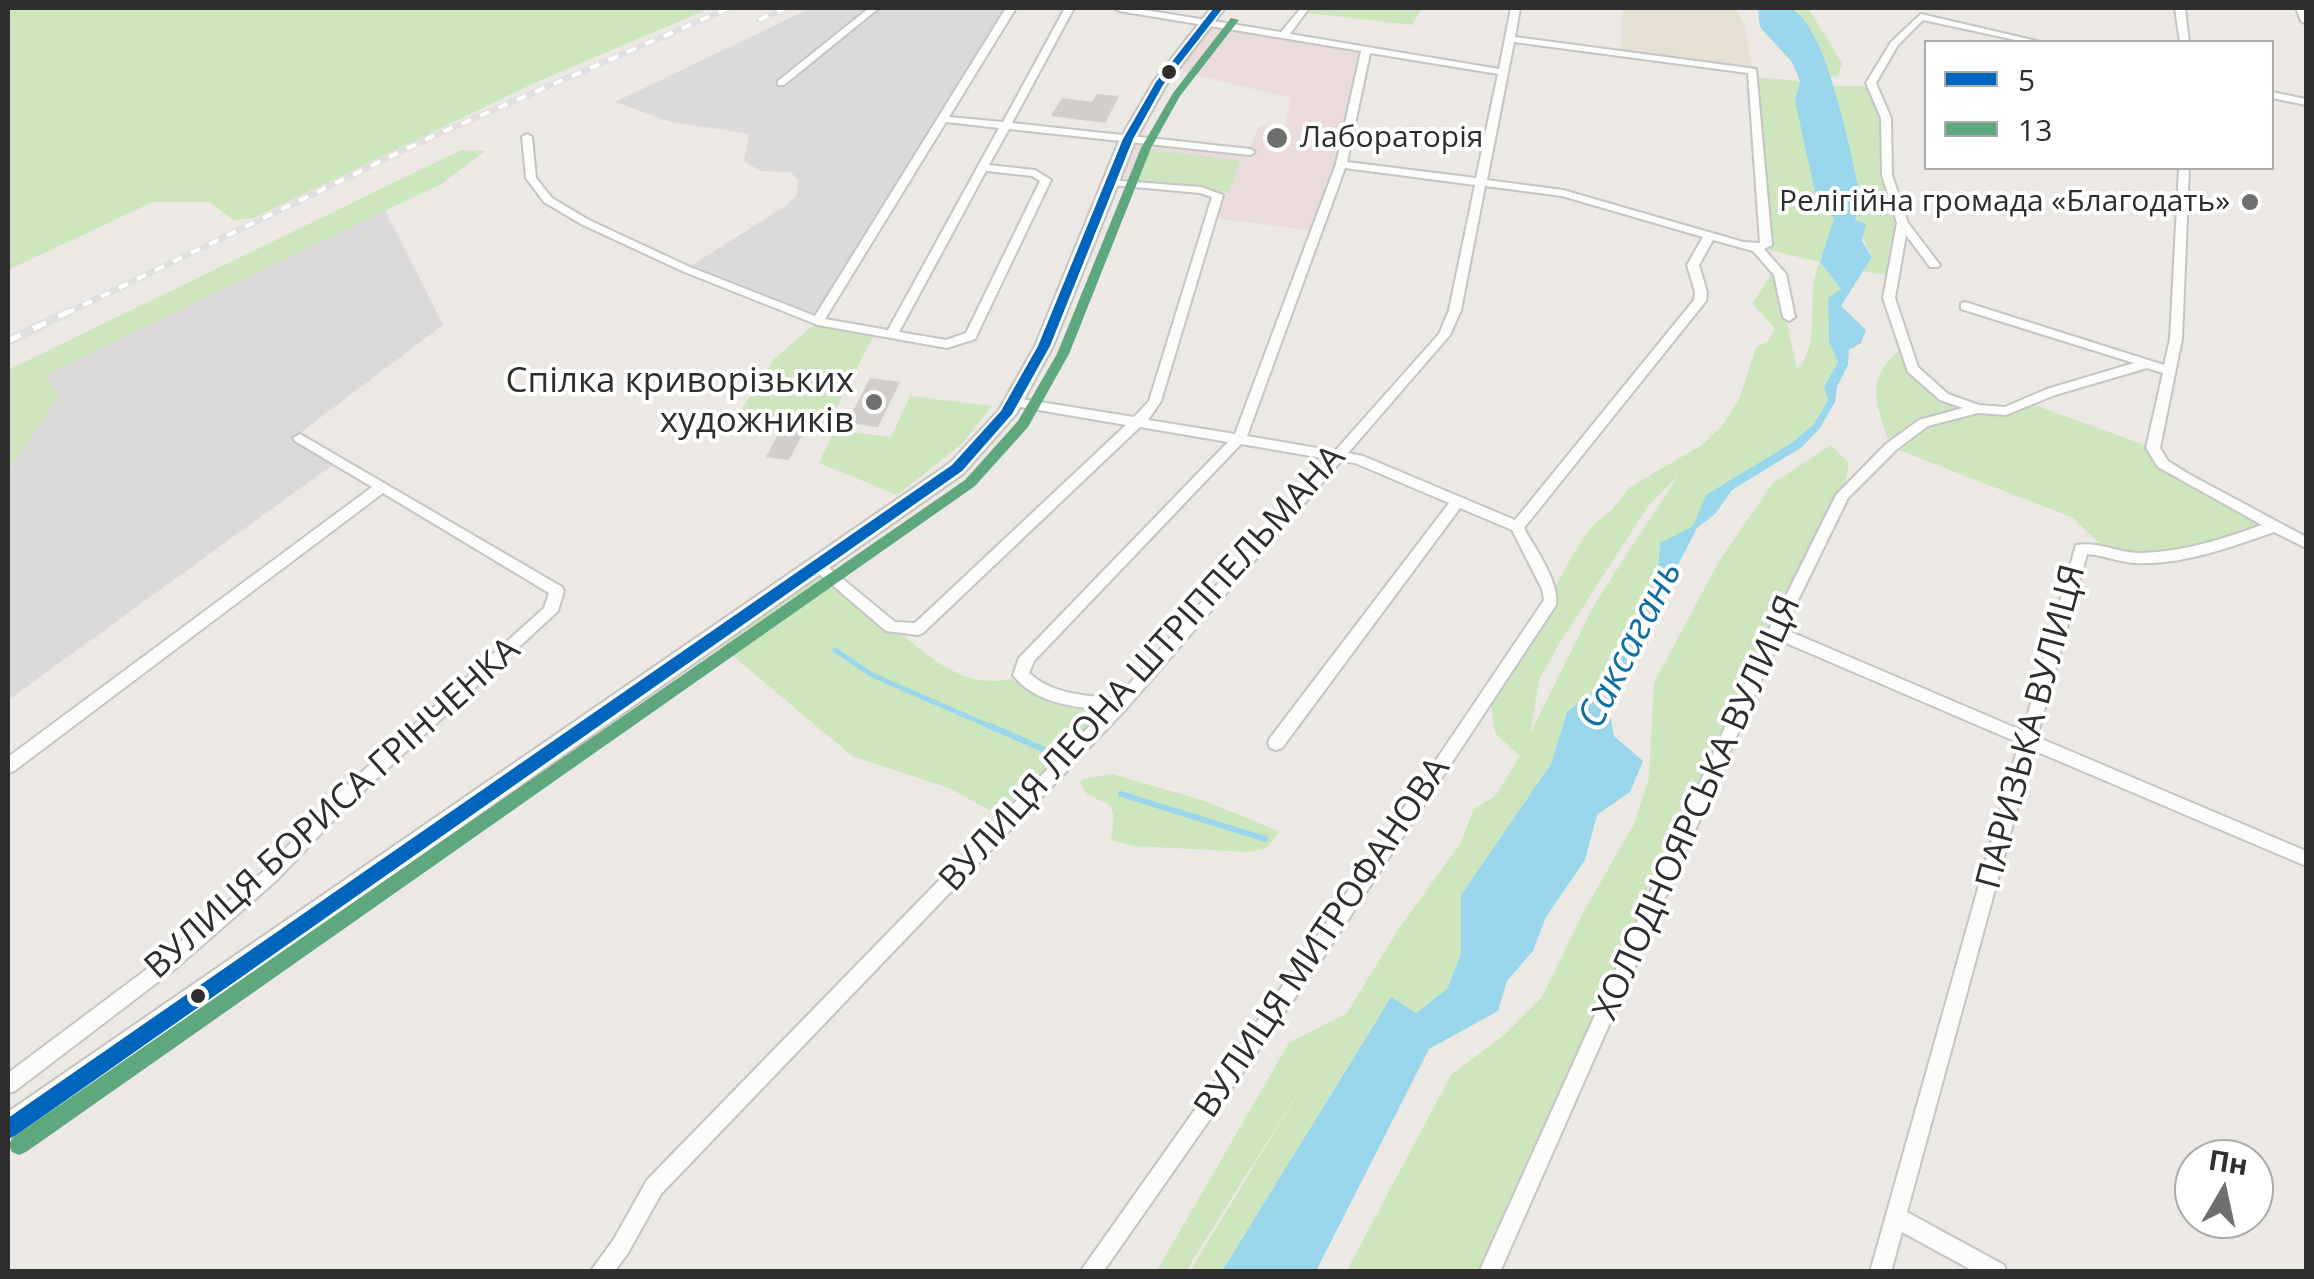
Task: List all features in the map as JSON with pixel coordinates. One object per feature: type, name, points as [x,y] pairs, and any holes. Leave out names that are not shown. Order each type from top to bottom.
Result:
[{"type":"street","points":[[781,84],[874,8]]},
{"type":"street","points":[[818,320],[1011,8]]},
{"type":"street","points":[[892,334],[1070,8]]},
{"type":"street","points":[[1119,8],[1214,14],[1286,34],[1502,72]]},
{"type":"street","points":[[1286,34],[1305,8]]},
{"type":"street","name":"ВУЛИЦЯ ЛЕОНА ШТРІППЕЛЬМАНА","points":[[600,1272],[621,1246],[654,1186],[1119,706],[1452,324],[1516,8]]},
{"type":"street","points":[[2180,8],[2184,40]]},
{"type":"street","points":[[2302,8],[2306,21]]},
{"type":"street","points":[[1934,266],[1903,222],[1887,174],[1886,118],[1871,84],[1894,44],[1920,12],[2028,40]]},
{"type":"street","name":"ВУЛИЦЯ БОРИСА ГРІНЧЕНКА","points":[[8,1129],[957,468],[1015,402],[1044,346],[1128,139],[1159,84],[1214,14]]},
{"type":"street","points":[[1340,164],[1563,193],[1756,247],[1766,245],[1753,71],[1509,39]]},
{"type":"street","points":[[1119,706],[1061,697],[1032,687],[1021,675],[1026,658],[1240,437],[1340,164],[1366,49]]},
{"type":"street","points":[[2274,95],[2306,102]]},
{"type":"street","points":[[944,118],[1250,152]]},
{"type":"street","points":[[527,138],[531,178],[540,192],[564,211],[731,288],[818,320],[946,344],[970,336],[1047,177],[983,168]]},
{"type":"street","points":[[2184,170],[2176,339],[2154,438],[2156,455],[2182,476],[2306,543]]},
{"type":"street","points":[[817,566],[891,627],[918,629],[1155,402],[1218,196],[1209,191],[1112,182]]},
{"type":"street","points":[[1903,222],[1889,290],[1902,348],[1912,369],[1944,397],[1978,410]]},
{"type":"street","points":[[1015,402],[1339,453],[1516,527],[1700,300],[1693,265],[1710,235]]},
{"type":"street","points":[[1756,247],[1780,274],[1789,317]]},
{"type":"street","points":[[1965,306],[2171,371]]},
{"type":"street","name":"ХОЛОДНОЯРСЬКА ВУЛИЦЯ","points":[[1488,1272],[1775,632],[1843,495],[1891,446],[1924,422],[1978,410],[2006,411],[2052,392],[2146,364]]},
{"type":"street","points":[[8,766],[382,487],[300,438]]},
{"type":"street","name":"ВУЛИЦЯ БОРИСА ГРІНЧЕНКА","points":[[8,1084],[169,963],[271,875],[340,802],[557,601],[557,591],[382,487]]},
{"type":"street","points":[[1276,743],[1458,502]]},
{"type":"street","name":"ВУЛИЦЯ МИТРОФАНОВА","points":[[1090,1272],[1316,953],[1551,601],[1550,589],[1516,527]]},
{"type":"street","name":"ПАРИЗЬКА ВУЛИЦЯ","points":[[1880,1272],[2081,550],[2093,548],[2113,556],[2139,558],[2237,540],[2272,527]]},
{"type":"street","points":[[1775,632],[2306,859]]},
{"type":"street","points":[[1895,1217],[1996,1272]]},
{"type":"shaded area","points":[[811,8],[1011,8],[818,321],[686,269],[785,206],[796,196],[799,180],[790,172],[760,171],[744,161],[749,134],[668,121],[615,102]]},
{"type":"shaded area","points":[[1623,8],[1736,8],[1744,24],[1753,71],[1620,53]]},
{"type":"shaded area","points":[[1209,20],[1366,49],[1341,164],[1318,231],[1213,218],[1216,193],[1112,182],[1128,139],[1249,152],[1259,126],[1285,126],[1291,98],[1170,69]]},
{"type":"shaded area","points":[[385,210],[443,325],[300,433],[338,461],[8,700],[8,470],[59,397],[45,375]]},
{"type":"green space","points":[[8,8],[711,8],[539,81],[254,218],[233,220],[210,202],[153,202],[8,270]]},
{"type":"green space","points":[[1313,8],[1421,10],[1412,25],[1308,13]]},
{"type":"green space","points":[[1789,8],[1808,8],[1842,63],[1838,77],[1828,76],[1815,38]]},
{"type":"green space","points":[[1754,77],[1800,81],[1795,101],[1834,218],[1820,262],[1756,247],[1766,245]]},
{"type":"green space","points":[[1832,86],[1871,86],[1883,107],[1887,175],[1903,223],[1893,276],[1862,271],[1872,257],[1855,220],[1862,200]]},
{"type":"green space","points":[[1148,149],[1240,161],[1229,192],[1135,180]]},
{"type":"green space","points":[[461,150],[485,151],[443,183],[45,375],[59,397],[8,470],[8,370]]},
{"type":"green space","points":[[1820,262],[1841,289],[1828,299],[1829,342],[1838,362],[1824,385],[1828,400],[1814,424],[1793,442],[1707,495],[1694,526],[1660,543],[1658,574],[1598,687],[1567,712],[1551,764],[1461,895],[1461,953],[1446,990],[1416,1013],[1380,1014],[1222,1271],[1190,1271],[1314,1067],[1186,1271],[1156,1272],[1289,1043],[1347,1013],[1399,928],[1461,843],[1473,810],[1496,795],[1520,756],[1495,733],[1491,705],[1530,646],[1542,603],[1552,593],[1573,554],[1593,525],[1611,511],[1630,487],[1702,445],[1722,426],[1739,400],[1756,348],[1768,341],[1775,328],[1752,304],[1775,269],[1797,369],[1809,346],[1815,274]],"holes":[[[1678,476],[1595,603],[1530,734],[1539,680],[1559,644],[1649,505]]]},
{"type":"green space","points":[[818,321],[876,331],[828,424],[739,413],[774,359]]},
{"type":"green space","points":[[1902,349],[1912,369],[1944,397],[1978,409],[2006,411],[2029,403],[2153,448],[2156,455],[2272,527],[2237,540],[2139,558],[2113,556],[2073,518],[1891,447],[1878,406],[1877,382],[1889,360]]},
{"type":"green space","points":[[910,396],[992,406],[962,444],[897,495],[819,463],[834,430],[891,437]]},
{"type":"green space","points":[[1831,445],[1849,463],[1843,495],[1489,1271],[1346,1272],[1451,1075],[1503,1036],[1542,997],[1584,911],[1634,824],[1649,777],[1654,683],[1718,563],[1772,484]]},
{"type":"green space","points":[[817,566],[924,652],[954,671],[986,681],[1021,675],[1032,687],[1119,706],[1009,821],[949,788],[852,756],[714,640]]},
{"type":"green space","points":[[1113,774],[1208,802],[1280,832],[1265,849],[1249,852],[1134,846],[1111,840],[1111,806],[1087,794],[1080,783],[1082,779]]},
{"type":"water","name":"Саксагань","points":[[1786,7],[1803,19],[1815,38],[1836,95],[1862,200],[1855,220],[1866,224],[1862,241],[1872,257],[1841,306],[1866,330],[1861,343],[1849,350],[1835,402],[1820,428],[1802,447],[1732,490],[1715,514],[1697,528],[1662,596],[1652,607],[1643,649],[1609,709],[1614,736],[1643,761],[1630,792],[1597,815],[1585,860],[1546,917],[1533,951],[1507,981],[1498,1011],[1429,1049],[1316,1271],[1222,1271],[1391,997],[1416,1013],[1447,989],[1461,953],[1461,895],[1551,764],[1567,712],[1598,687],[1658,574],[1660,543],[1693,526],[1706,495],[1793,442],[1814,424],[1828,400],[1824,386],[1838,362],[1829,342],[1828,298],[1841,289],[1820,262],[1834,218],[1816,197],[1795,101],[1800,81],[1792,62],[1760,27],[1758,8]]},
{"type":"building","points":[[1097,94],[1119,96],[1105,123],[1051,116],[1062,98],[1092,102]]},
{"type":"building","name":"Спілка криворізьких художників","points":[[870,378],[900,382],[878,427],[847,423]]},
{"type":"building","points":[[783,425],[806,428],[789,460],[766,457]]},
{"type":"waterway","points":[[835,650],[872,675],[996,729]]},
{"type":"waterway","points":[[990,726],[1054,754]]},
{"type":"waterway","points":[[1121,794],[1265,839]]},
{"type":"railway","points":[[65,314],[431,137],[729,8]]},
{"type":"railway","points":[[759,20],[786,8]]},
{"type":"railway","points":[[8,341],[70,311]]},
{"type":"transit line","name":"5","points":[[8,1129],[957,468],[1006,414],[1044,346],[1128,139],[1159,84],[1218,8]]},
{"type":"transit line","name":"13","points":[[19,1145],[970,483],[1023,424],[1063,354],[1146,148],[1176,95],[1234,20]]},
{"type":"place","name":"Лабораторія","points":[[1277,138]]},
{"type":"place","name":"Релігійна громада «Благодать»","points":[[2250,202]]},
{"type":"place","name":"Спілка криворізьких художників","points":[[874,402]]}]
